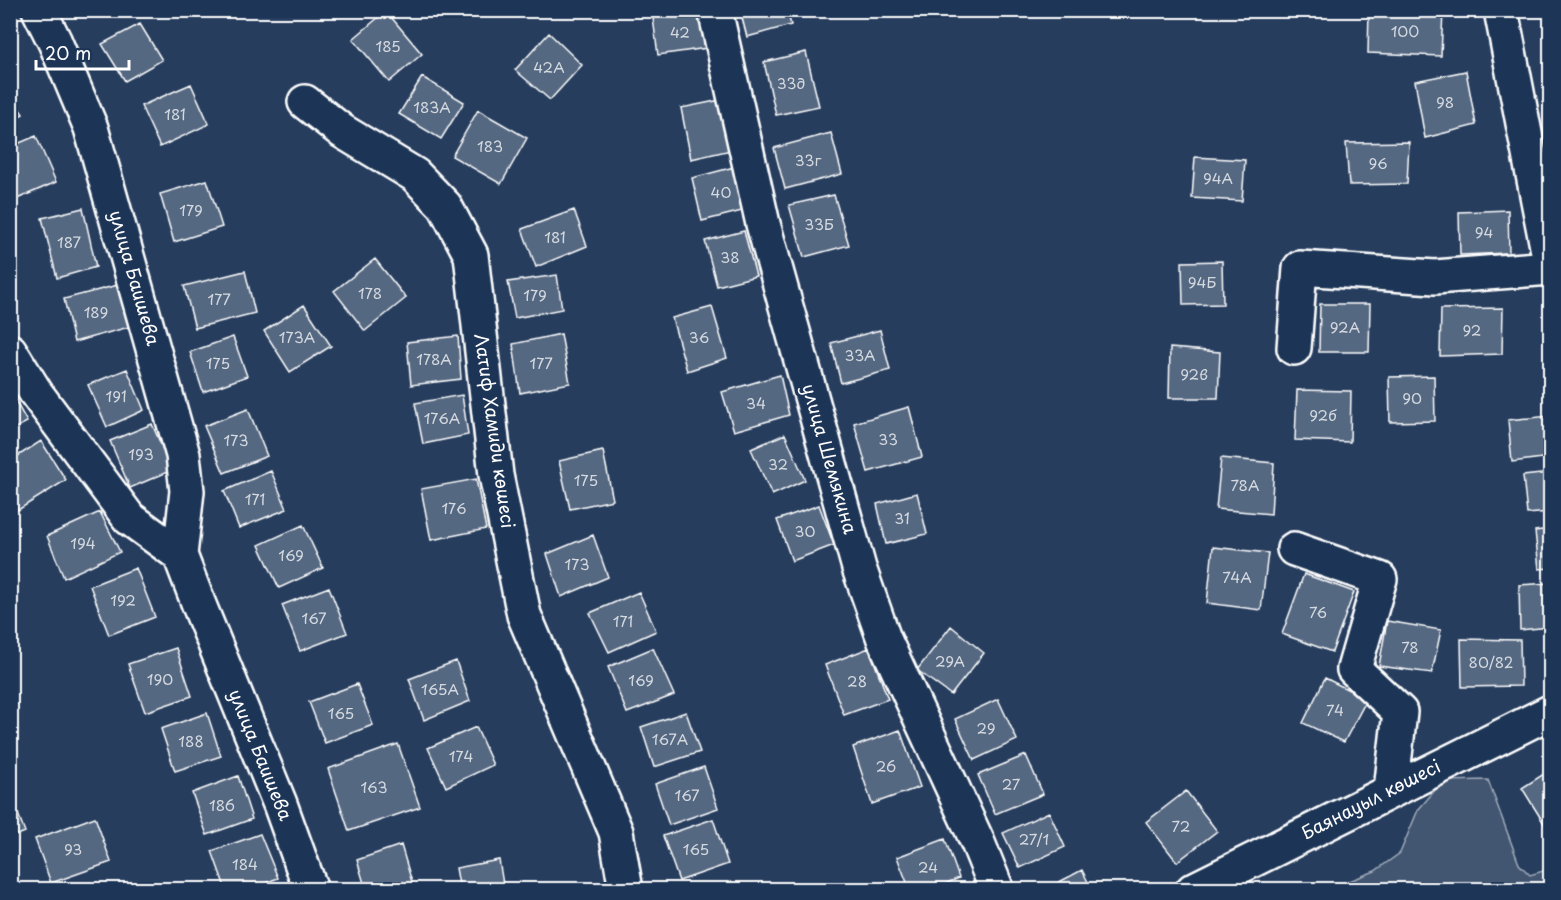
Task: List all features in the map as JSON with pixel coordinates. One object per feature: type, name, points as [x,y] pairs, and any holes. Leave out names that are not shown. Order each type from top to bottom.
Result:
[{"type":"street","points":[[10,14],[18,10]]},
{"type":"street","name":"улица Баишева","points":[[39,10],[92,128],[183,455],[187,491],[180,555],[312,890]]},
{"type":"street","name":"улица Шемякина","points":[[715,10],[763,224],[860,568],[884,639],[978,843],[997,890]]},
{"type":"street","points":[[1501,10],[1551,262]]},
{"type":"street","name":"Латиф Хамиди көшесі","points":[[305,102],[342,130],[415,175],[446,206],[471,255],[496,475],[524,615],[616,832],[626,890]]},
{"type":"street","points":[[1294,348],[1300,268],[1435,277],[1551,268]]},
{"type":"street","points":[[10,351],[36,393],[129,518],[180,555]]},
{"type":"street","points":[[1294,549],[1380,579],[1354,669],[1400,712],[1390,790]]},
{"type":"street","name":"Баянауыл көшесі","points":[[1193,890],[1390,790],[1551,712]]},
{"type":"shaded area","points":[[1488,780],[1519,864],[1530,875],[1550,869],[1550,889],[1326,890],[1375,871],[1400,853],[1418,810],[1443,781]]},
{"type":"building","points":[[701,10],[707,48],[658,55],[653,18]]},
{"type":"building","points":[[740,10],[787,10],[791,25],[747,37]]},
{"type":"building","points":[[1369,10],[1443,10],[1441,56],[1368,53]]},
{"type":"building","points":[[386,11],[422,54],[389,82],[353,39]]},
{"type":"building","points":[[140,24],[162,60],[125,81],[102,44]]},
{"type":"building","points":[[549,33],[582,65],[550,100],[515,70]]},
{"type":"building","points":[[806,52],[819,106],[776,115],[764,62]]},
{"type":"building","points":[[1466,71],[1476,125],[1425,138],[1415,81]]},
{"type":"building","points":[[422,77],[464,102],[441,139],[399,114]]},
{"type":"building","points":[[191,84],[209,124],[160,147],[141,106]]},
{"type":"building","points":[[10,95],[23,114],[10,122]]},
{"type":"building","points":[[721,100],[731,150],[691,159],[681,108]]},
{"type":"building","points":[[478,110],[527,138],[501,184],[452,156]]},
{"type":"building","points":[[831,133],[842,174],[785,189],[774,148]]},
{"type":"building","points":[[36,136],[56,182],[10,202],[10,147]]},
{"type":"building","points":[[1409,142],[1407,184],[1349,185],[1346,143]]},
{"type":"building","points":[[1195,157],[1245,160],[1242,201],[1192,198]]},
{"type":"building","points":[[738,166],[750,209],[702,221],[692,178]]},
{"type":"building","points":[[207,180],[222,227],[174,242],[160,194]]},
{"type":"building","points":[[834,195],[849,245],[804,257],[789,205]]},
{"type":"building","points":[[83,208],[96,267],[57,278],[42,218]]},
{"type":"building","points":[[574,210],[587,246],[536,267],[522,229]]},
{"type":"building","points":[[1508,210],[1509,253],[1460,255],[1459,212]]},
{"type":"building","points":[[744,231],[756,276],[717,286],[705,241]]},
{"type":"building","points":[[375,259],[406,298],[365,331],[334,291]]},
{"type":"building","points":[[1222,261],[1223,304],[1183,305],[1182,262]]},
{"type":"building","points":[[245,271],[255,313],[195,328],[184,286]]},
{"type":"building","points":[[557,275],[562,309],[515,318],[508,282]]},
{"type":"building","points":[[118,285],[129,327],[74,342],[64,299]]},
{"type":"building","points":[[1320,304],[1370,304],[1369,352],[1319,352]]},
{"type":"building","points":[[304,305],[331,346],[290,372],[264,331]]},
{"type":"building","points":[[712,307],[727,358],[687,371],[672,318]]},
{"type":"building","points":[[1503,308],[1502,354],[1440,356],[1441,309]]},
{"type":"building","points":[[880,330],[890,370],[841,383],[831,343]]},
{"type":"building","points":[[561,334],[570,383],[520,393],[513,344]]},
{"type":"building","points":[[458,336],[461,379],[411,385],[407,342]]},
{"type":"building","points":[[233,337],[247,376],[203,392],[190,352]]},
{"type":"building","points":[[1170,348],[1220,352],[1218,398],[1169,398]]},
{"type":"building","points":[[127,369],[144,410],[107,427],[88,385]]},
{"type":"building","points":[[780,375],[789,415],[734,431],[722,392]]},
{"type":"building","points":[[1434,376],[1435,421],[1390,422],[1389,377]]},
{"type":"building","points":[[1297,390],[1351,391],[1350,442],[1295,440]]},
{"type":"building","points":[[10,391],[27,422],[10,431]]},
{"type":"building","points":[[462,395],[468,435],[423,444],[415,403]]},
{"type":"building","points":[[909,407],[922,457],[868,472],[854,423]]},
{"type":"building","points":[[248,409],[267,456],[224,473],[204,426]]},
{"type":"building","points":[[1550,416],[1550,457],[1512,462],[1508,420]]},
{"type":"building","points":[[152,424],[172,470],[130,488],[110,441]]},
{"type":"building","points":[[785,434],[805,480],[772,495],[751,449]]},
{"type":"building","points":[[41,441],[66,480],[18,510],[10,498],[10,461]]},
{"type":"building","points":[[603,451],[613,500],[570,509],[559,461]]},
{"type":"building","points":[[1221,458],[1274,463],[1271,514],[1216,509]]},
{"type":"building","points":[[271,471],[287,509],[239,528],[224,491]]},
{"type":"building","points":[[1550,473],[1550,512],[1527,514],[1523,476]]},
{"type":"building","points":[[476,479],[486,529],[431,540],[421,489]]},
{"type":"building","points":[[917,493],[927,534],[886,544],[877,504]]},
{"type":"building","points":[[819,505],[834,545],[792,561],[777,520]]},
{"type":"building","points":[[100,512],[120,552],[64,578],[47,536]]},
{"type":"building","points":[[303,525],[323,568],[279,588],[259,545]]},
{"type":"building","points":[[1550,529],[1550,568],[1539,569],[1535,531]]},
{"type":"building","points":[[593,535],[608,577],[561,597],[547,554]]},
{"type":"building","points":[[1213,547],[1268,553],[1261,610],[1207,603]]},
{"type":"building","points":[[136,568],[155,617],[109,635],[90,586]]},
{"type":"building","points":[[1304,574],[1354,592],[1332,652],[1282,634]]},
{"type":"building","points":[[1550,583],[1550,627],[1520,630],[1519,585]]},
{"type":"building","points":[[329,587],[347,633],[300,651],[282,605]]},
{"type":"building","points":[[639,592],[656,631],[609,652],[590,613]]},
{"type":"building","points":[[1387,621],[1441,630],[1432,673],[1379,666]]},
{"type":"building","points":[[951,626],[984,653],[951,695],[917,670]]},
{"type":"building","points":[[1461,639],[1520,640],[1521,686],[1462,687]]},
{"type":"building","points":[[176,648],[192,696],[145,712],[128,664]]},
{"type":"building","points":[[653,648],[674,695],[627,713],[608,667]]},
{"type":"building","points":[[869,648],[888,699],[844,715],[825,665]]},
{"type":"building","points":[[456,661],[470,701],[424,720],[409,679]]},
{"type":"building","points":[[1325,678],[1367,699],[1344,742],[1303,723]]},
{"type":"building","points":[[357,684],[373,725],[325,743],[309,702]]},
{"type":"building","points":[[998,699],[1017,740],[974,760],[955,719]]},
{"type":"building","points":[[686,712],[700,752],[654,767],[641,727]]},
{"type":"building","points":[[207,713],[221,756],[175,771],[161,729]]},
{"type":"building","points":[[476,727],[493,765],[446,787],[428,748]]},
{"type":"building","points":[[900,730],[920,787],[872,804],[853,747]]},
{"type":"building","points":[[398,744],[420,807],[349,831],[328,769]]},
{"type":"building","points":[[1026,755],[1043,794],[995,814],[978,775]]},
{"type":"building","points":[[704,767],[718,808],[669,825],[655,784]]},
{"type":"building","points":[[1550,770],[1550,833],[1522,788]]},
{"type":"building","points":[[238,776],[252,819],[207,835],[192,793]]},
{"type":"building","points":[[1186,791],[1217,831],[1177,862],[1146,822]]},
{"type":"building","points":[[10,793],[25,832],[10,838]]},
{"type":"building","points":[[1049,812],[1065,847],[1020,868],[1003,833]]},
{"type":"building","points":[[95,817],[111,862],[51,883],[35,839]]},
{"type":"building","points":[[713,819],[728,864],[679,881],[663,836]]},
{"type":"building","points":[[260,834],[278,878],[247,890],[226,890],[212,851]]},
{"type":"building","points":[[945,839],[959,878],[931,890],[910,890],[897,857]]},
{"type":"building","points":[[401,845],[414,889],[366,890],[357,860]]},
{"type":"building","points":[[499,860],[504,890],[460,890],[456,868]]},
{"type":"building","points":[[1082,870],[1092,890],[1044,890]]}]
